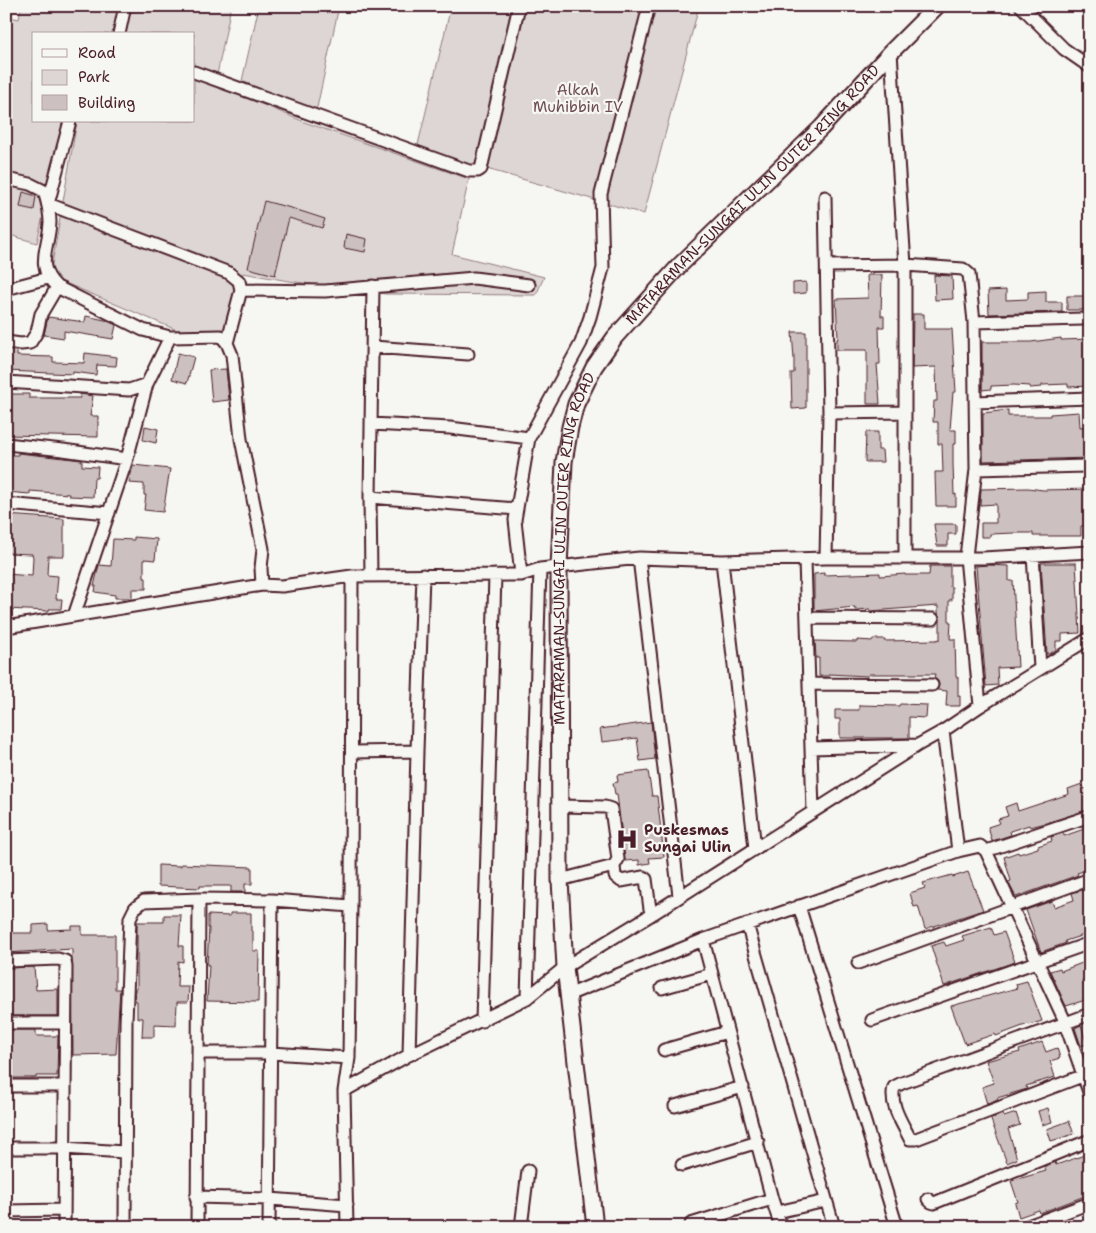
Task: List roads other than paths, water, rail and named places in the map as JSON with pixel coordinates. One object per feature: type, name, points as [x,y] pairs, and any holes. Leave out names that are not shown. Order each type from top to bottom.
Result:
[{"type":"main road","name":"MATARAMAN-SUNGAI ULIN OUTER RING ROAD","points":[[595,1227],[565,967],[560,880],[559,567],[564,462],[576,404],[594,367],[615,337],[679,266],[821,128],[891,52],[937,6]]},
{"type":"street","points":[[119,32],[125,6]]},
{"type":"street","points":[[195,72],[470,171],[478,171],[481,169],[519,6]]},
{"type":"street","points":[[521,575],[515,520],[529,438],[581,343],[590,317],[602,268],[601,194],[649,6]]},
{"type":"street","points":[[1021,6],[1064,49],[1090,67]]},
{"type":"street","points":[[891,52],[905,265],[905,558]]},
{"type":"street","points":[[48,204],[70,122]]},
{"type":"street","points":[[6,179],[30,184],[44,191],[50,222],[44,270],[48,278],[57,287],[142,330],[170,336],[221,336],[227,343],[232,356],[241,439],[263,549],[262,585]]},
{"type":"street","points":[[825,197],[829,413],[826,558]]},
{"type":"street","points":[[48,204],[229,272],[239,281],[241,290],[227,343]]},
{"type":"street","points":[[827,266],[905,265],[962,269],[970,274],[974,322],[976,469],[966,557],[980,706]]},
{"type":"street","points":[[6,290],[48,278]]},
{"type":"street","points":[[241,290],[325,290],[474,278],[529,284]]},
{"type":"street","points":[[371,576],[370,497],[373,286]]},
{"type":"street","points":[[6,342],[30,343],[37,332],[41,314],[57,287]]},
{"type":"street","points":[[974,322],[1083,319]]},
{"type":"street","points":[[74,616],[127,459],[147,384],[170,336]]},
{"type":"street","points":[[373,347],[468,354]]},
{"type":"street","points":[[6,382],[112,390],[129,390],[147,384]]},
{"type":"street","points":[[975,402],[1090,398]]},
{"type":"street","points":[[829,413],[905,412]]},
{"type":"street","points":[[371,424],[450,428],[529,438]]},
{"type":"street","points":[[6,444],[127,459]]},
{"type":"street","points":[[976,469],[1086,466]]},
{"type":"street","points":[[370,497],[517,509]]},
{"type":"street","points":[[6,504],[109,513]]},
{"type":"street","points":[[6,627],[262,585],[282,586],[352,576],[521,575],[540,569],[639,558],[722,561],[826,558],[983,558],[1090,552]]},
{"type":"street","points":[[1033,555],[1040,668]]},
{"type":"street","points":[[639,558],[679,896]]},
{"type":"street","points":[[805,560],[813,811]]},
{"type":"street","points":[[722,561],[755,848]]},
{"type":"street","points":[[527,998],[540,569]]},
{"type":"street","points":[[409,1055],[416,751],[423,575]]},
{"type":"street","points":[[482,1021],[495,575]]},
{"type":"street","points":[[346,1227],[344,1091],[349,1058],[352,906],[352,576]]},
{"type":"street","points":[[807,618],[933,619]]},
{"type":"street","points":[[344,1091],[409,1055],[527,998],[565,967],[654,913],[1090,638]]},
{"type":"street","points":[[809,684],[932,685]]},
{"type":"street","points":[[943,731],[958,851]]},
{"type":"street","points":[[811,748],[918,745]]},
{"type":"street","points":[[352,752],[416,751]]},
{"type":"street","points":[[560,806],[605,807],[611,809],[618,859],[614,866],[615,876],[621,881],[643,877],[646,879],[650,909],[654,913]]},
{"type":"street","points":[[986,851],[1090,816]]},
{"type":"street","points":[[568,995],[703,940],[958,851],[980,846],[986,851],[1065,1023],[1086,1074],[1090,1094]]},
{"type":"street","points":[[560,880],[614,866]]},
{"type":"street","points":[[858,963],[1090,879]]},
{"type":"street","points":[[125,1227],[126,1022],[130,918],[135,908],[144,900],[199,899],[272,900],[352,906]]},
{"type":"street","points":[[197,1227],[199,899]]},
{"type":"street","points":[[269,1227],[272,900]]},
{"type":"street","points":[[799,906],[897,1227]]},
{"type":"street","points":[[748,924],[834,1227]]},
{"type":"street","points":[[703,940],[781,1227]]},
{"type":"street","points":[[872,1020],[1090,943]]},
{"type":"street","points":[[6,961],[58,959],[65,961],[64,1227]]},
{"type":"street","points":[[662,988],[712,974]]},
{"type":"street","points":[[1086,1074],[916,1139],[910,1139],[893,1103],[892,1094],[894,1087],[902,1083],[1090,1014]]},
{"type":"street","points":[[6,1023],[65,1023]]},
{"type":"street","points":[[664,1050],[727,1032]]},
{"type":"street","points":[[198,1053],[271,1053],[349,1058]]},
{"type":"street","points":[[6,1086],[65,1086]]},
{"type":"street","points":[[675,1106],[743,1087]]},
{"type":"street","points":[[928,1199],[934,1203],[1090,1140]]},
{"type":"street","points":[[682,1165],[758,1142]]},
{"type":"street","points":[[6,1148],[64,1148],[124,1152]]},
{"type":"street","points":[[521,1227],[528,1171]]},
{"type":"street","points":[[196,1197],[270,1199],[347,1205]]},
{"type":"street","points":[[691,1224],[772,1199]]},
{"type":"street","points":[[777,1212],[826,1201]]},
{"type":"street","points":[[1025,1227],[1090,1203]]},
{"type":"street","points":[[6,1211],[64,1210]]},
{"type":"place","name":"Puskesmas Sungai Ulin","points":[[627,839]]},
{"type":"park label","name":"Alkah Muhibbin IV","points":[[578,98]]}]
